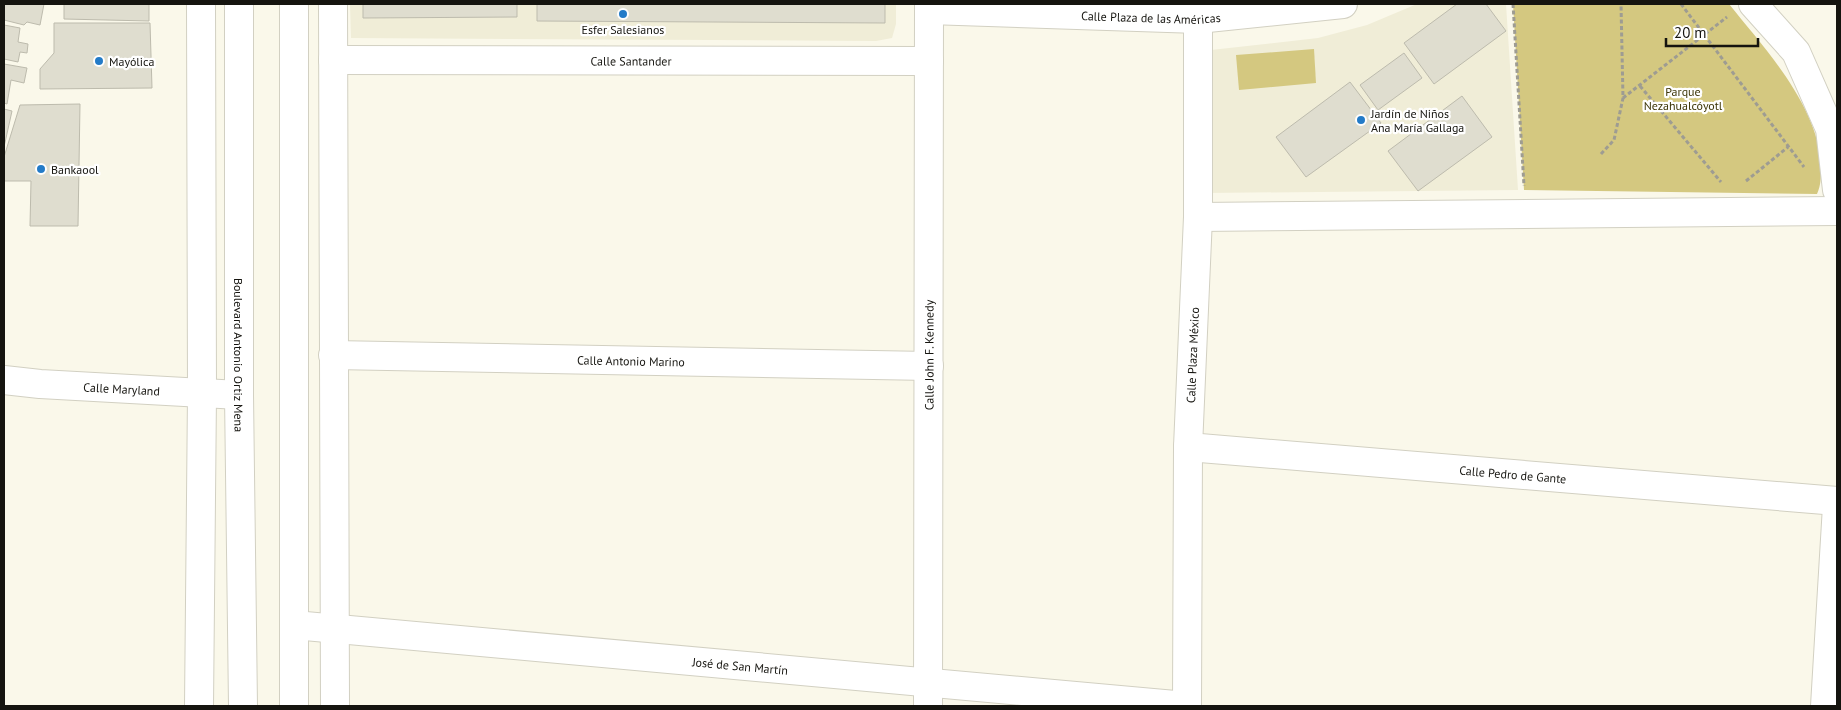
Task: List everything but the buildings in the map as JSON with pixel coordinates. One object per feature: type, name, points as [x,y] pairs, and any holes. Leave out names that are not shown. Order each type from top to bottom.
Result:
[{"type":"street","points":[[199,706],[202,394],[201,4]]},
{"type":"street","name":"Boulevard Antonio Ortiz Mena","points":[[239,4],[239,395],[243,706]]},
{"type":"street","points":[[294,4],[294,706]]},
{"type":"street","points":[[333,4],[335,706]]},
{"type":"street","name":"Calle Plaza de las Américas","points":[[929,7],[1198,12],[1343,4]]},
{"type":"street","name":"Calle John F. Kennedy","points":[[928,695],[929,7]]},
{"type":"street","points":[[1744,7],[1796,52],[1830,129],[1837,190]]},
{"type":"street","name":"Calle Plaza México","points":[[1186,706],[1188,447],[1198,217],[1198,12]]},
{"type":"street","name":"Calle Santander","points":[[333,60],[929,61]]},
{"type":"street","points":[[1198,217],[1837,212]]},
{"type":"street","name":"Calle Antonio Marino","points":[[333,355],[929,366]]},
{"type":"street","name":"Calle Maryland","points":[[4,380],[40,384],[239,395]]},
{"type":"street","name":"Calle Pedro de Gante","points":[[1188,447],[1837,501]]},
{"type":"street","points":[[1825,706],[1837,506]]},
{"type":"street","name":"José de San Martín","points":[[294,625],[928,695],[1186,706]]},
{"type":"path","points":[[1513,4],[1524,190]]},
{"type":"path","points":[[1601,154],[1614,140],[1623,98],[1621,4]]},
{"type":"path","points":[[1681,4],[1788,148],[1745,182]]},
{"type":"path","points":[[1623,98],[1744,7]]},
{"type":"path","points":[[1640,86],[1724,185]]},
{"type":"shaded area","name":"Esfer Salesianos","points":[[350,4],[896,4],[896,24],[892,38],[876,41],[351,38]]},
{"type":"shaded area","name":"Jardín de Niños Ana María Gallaga","points":[[1417,4],[1506,4],[1518,190],[1207,193],[1211,50],[1318,38],[1367,25]]},
{"type":"green space","name":"Parque Nezahualcóyotl","points":[[1513,4],[1729,4],[1774,60],[1801,101],[1818,145],[1821,178],[1817,194],[1524,190]]},
{"type":"green space","points":[[1314,49],[1316,83],[1239,90],[1236,55]]},
{"type":"place","name":"Esfer Salesianos","points":[[623,14]]},
{"type":"place","name":"Mayólica","points":[[99,61]]},
{"type":"place","name":"Jardín de Niños Ana María Gallaga","points":[[1361,120]]},
{"type":"place","name":"Bankaool","points":[[41,169]]}]
